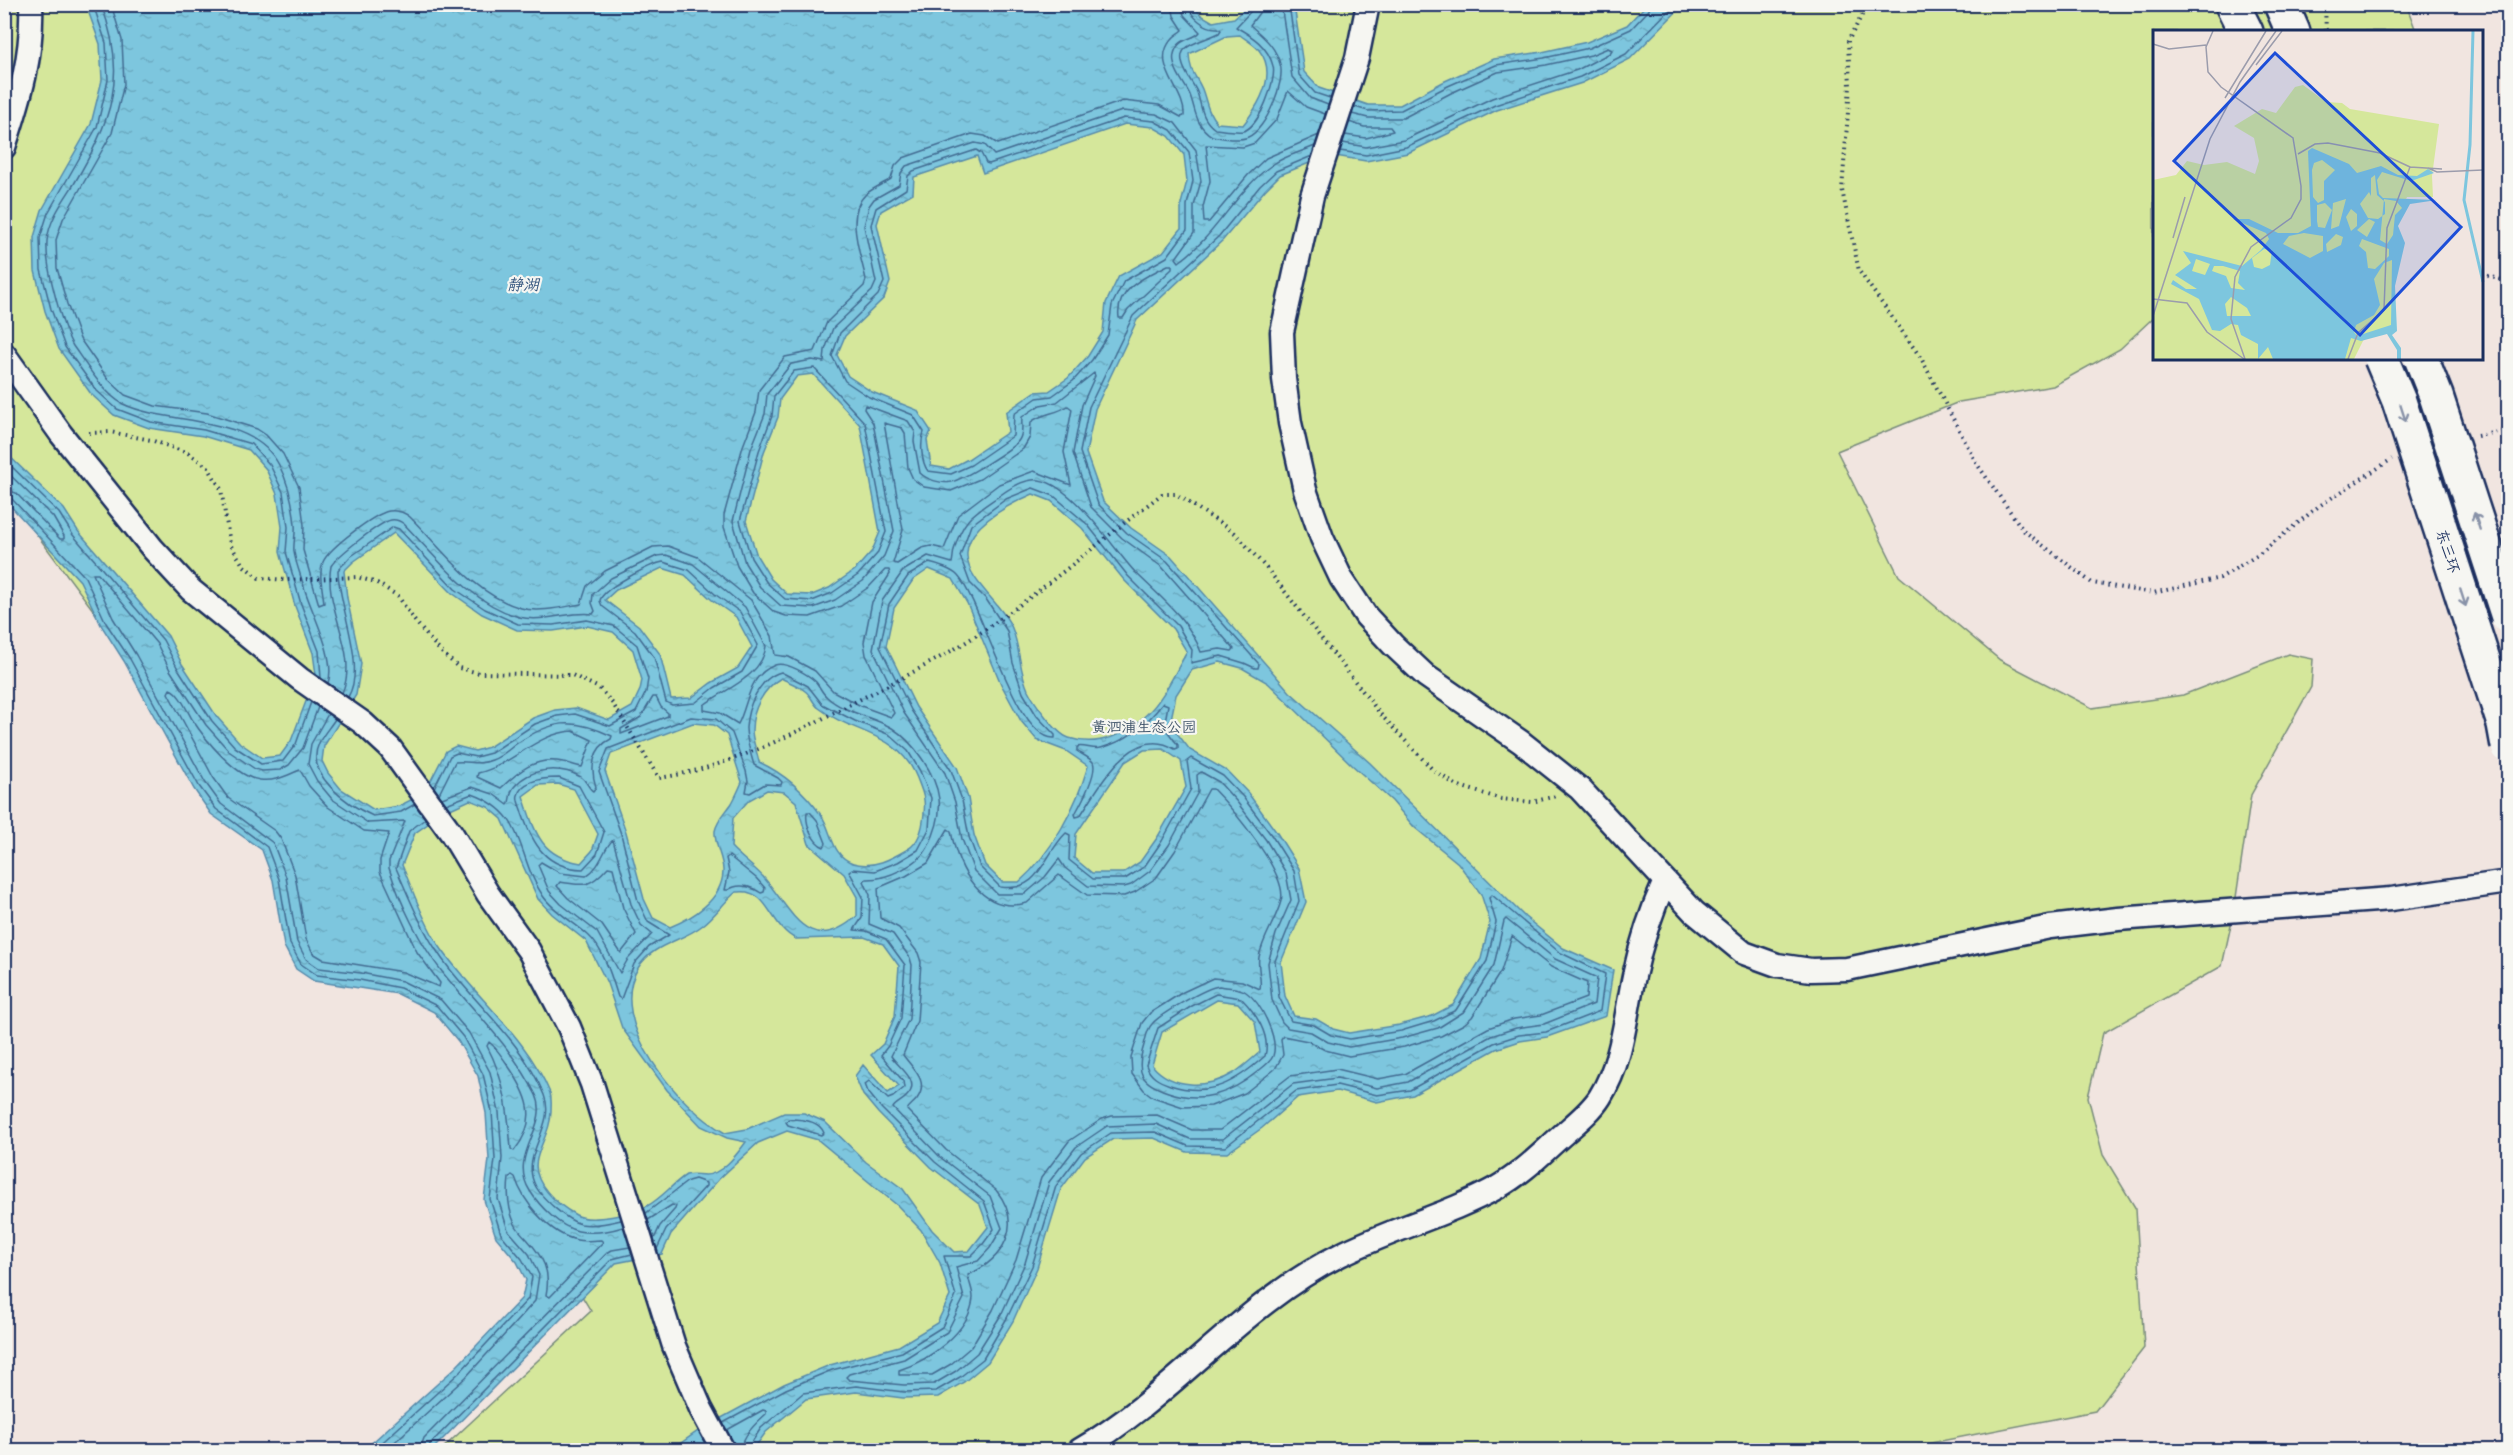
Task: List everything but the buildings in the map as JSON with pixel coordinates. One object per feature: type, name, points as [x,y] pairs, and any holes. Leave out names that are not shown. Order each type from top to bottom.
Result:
[{"type":"highway","points":[[2232,4],[2245,30]]},
{"type":"highway","points":[[2281,4],[2292,30]]},
{"type":"highway","name":"东三环","points":[[2382,360],[2399,401],[2506,735],[2508,766]]},
{"type":"highway","points":[[2422,360],[2436,396],[2508,617]]},
{"type":"street","points":[[4,147],[22,94],[31,47],[31,4]]},
{"type":"street","points":[[1368,4],[1357,58],[1312,196],[1282,332],[1284,379],[1290,423],[1305,490],[1322,538],[1341,578],[1366,616],[1393,645],[1426,676],[1521,742],[1580,789],[1695,912],[1744,953],[1777,965],[1811,970],[1858,967],[2050,927],[2118,919],[2391,899],[2508,882]]},
{"type":"street","points":[[4,354],[61,434],[153,549],[191,590],[300,679],[363,723],[390,748],[452,834],[488,894],[529,951],[569,1027],[592,1084],[675,1346],[701,1409],[723,1450]]},
{"type":"street","points":[[1080,1450],[1152,1398],[1260,1305],[1297,1280],[1339,1255],[1466,1203],[1500,1186],[1527,1167],[1579,1120],[1598,1100],[1611,1076],[1620,1051],[1634,975],[1649,918],[1665,881]]},
{"type":"path","points":[[1868,4],[1848,41],[1850,86],[1842,190],[1859,271],[1922,358],[1977,464],[2023,530],[2092,583],[2153,593],[2220,578],[2258,555],[2319,506],[2402,453]]},
{"type":"path","points":[[2325,4],[2326,30]]},
{"type":"path","points":[[2483,275],[2508,282]]},
{"type":"path","points":[[2468,438],[2508,430]]},
{"type":"path","points":[[61,434],[110,432],[152,440],[188,453],[208,466],[221,489],[230,544],[243,565],[260,578],[286,580],[357,577],[367,580],[398,596],[414,620],[440,651],[459,668],[479,673],[572,675],[598,688],[613,704],[659,778],[680,775],[783,740],[928,663],[966,642],[1003,616],[1162,494],[1176,494],[1235,533],[1268,570],[1382,716],[1433,770],[1456,785],[1501,799],[1532,802],[1580,789]]},
{"type":"green space","name":"黄泗浦生态公园","points":[[2406,4],[2416,30],[2153,30],[2153,318],[2120,349],[2053,386],[1959,402],[1837,451],[1899,576],[2000,660],[2092,708],[2183,695],[2288,654],[2313,659],[2311,687],[2251,795],[2234,911],[2222,966],[2103,1033],[2088,1097],[2103,1155],[2136,1209],[2144,1348],[2095,1411],[1895,1450],[1841,1450],[1814,1442],[1805,1450],[441,1450],[591,1311],[553,1248],[495,1046],[205,760],[5,492],[5,5]]},
{"type":"water","name":"静湖","points":[[1192,4],[1201,15],[1213,22],[1234,18],[1249,5],[1294,5],[1304,72],[1319,88],[1368,105],[1400,105],[1494,59],[1587,42],[1627,25],[1646,5],[1683,5],[1630,59],[1582,83],[1497,110],[1408,153],[1366,161],[1329,155],[1280,175],[1223,240],[1137,320],[1095,409],[1086,453],[1103,501],[1131,528],[1171,556],[1290,692],[1370,763],[1525,917],[1563,948],[1613,970],[1606,1016],[1547,1037],[1520,1041],[1496,1049],[1413,1095],[1377,1102],[1337,1091],[1298,1097],[1262,1128],[1227,1153],[1187,1152],[1154,1138],[1113,1139],[1085,1157],[1061,1189],[1037,1268],[1013,1321],[988,1362],[964,1382],[938,1397],[903,1398],[856,1392],[806,1399],[766,1432],[753,1450],[671,1450],[701,1429],[784,1384],[830,1365],[899,1346],[937,1323],[950,1296],[940,1263],[921,1230],[898,1206],[818,1140],[787,1131],[758,1143],[719,1179],[671,1234],[662,1254],[616,1263],[432,1450],[364,1450],[456,1367],[522,1298],[526,1280],[517,1262],[496,1237],[484,1200],[489,1159],[486,1113],[478,1076],[458,1041],[434,1012],[398,994],[314,981],[296,969],[284,946],[273,880],[262,850],[211,814],[194,789],[124,661],[101,625],[80,581],[5,500],[5,452],[64,509],[78,531],[168,636],[182,664],[217,717],[240,743],[262,758],[280,756],[291,741],[316,675],[313,653],[295,606],[280,552],[282,527],[277,494],[266,469],[249,450],[203,436],[149,428],[114,415],[91,394],[59,349],[45,311],[35,271],[34,237],[42,210],[91,124],[102,80],[100,44],[86,5]],"holes":[[[1240,35],[1259,50],[1267,69],[1267,79],[1260,99],[1243,125],[1217,123],[1209,111],[1189,54],[1227,36]],[[1125,124],[1153,127],[1169,136],[1184,155],[1187,181],[1181,204],[1181,229],[1163,252],[1119,276],[1106,303],[1103,332],[1088,356],[1068,378],[1049,391],[1035,392],[1006,412],[1008,432],[949,469],[931,466],[927,440],[931,431],[917,410],[872,392],[848,376],[837,355],[845,336],[884,298],[890,282],[877,224],[881,211],[913,193],[914,177],[977,156],[983,173]],[[813,374],[860,425],[880,532],[872,551],[855,570],[829,588],[812,595],[787,594],[771,579],[757,556],[746,521],[764,452],[778,417],[780,399],[797,376]],[[1033,494],[1051,501],[1082,528],[1124,580],[1173,629],[1187,652],[1153,708],[1130,728],[1101,740],[1080,741],[1069,738],[1052,724],[1028,690],[1012,628],[1001,610],[973,575],[967,556],[968,545],[973,535],[1001,510]],[[394,533],[452,593],[482,614],[517,630],[553,631],[587,626],[613,632],[633,650],[642,680],[640,690],[632,707],[609,720],[576,708],[555,710],[533,718],[489,747],[475,751],[456,746],[446,751],[429,784],[415,798],[399,806],[374,810],[341,789],[322,761],[324,746],[356,695],[361,664],[347,598],[344,571]],[[662,568],[685,575],[712,600],[736,617],[752,647],[738,668],[711,683],[691,698],[671,699],[660,654],[639,626],[605,600],[616,590]],[[929,569],[953,579],[967,603],[1001,684],[1021,721],[1037,740],[1066,751],[1088,766],[1070,813],[1042,857],[1019,882],[1002,882],[985,865],[974,835],[968,798],[957,767],[916,707],[886,646],[894,608],[913,580]],[[1220,662],[1242,668],[1268,683],[1392,801],[1414,827],[1458,863],[1481,894],[1490,922],[1481,959],[1453,1005],[1432,1016],[1399,1025],[1349,1033],[1333,1029],[1316,1019],[1294,1016],[1285,996],[1281,962],[1306,902],[1299,868],[1248,793],[1227,771],[1190,750],[1170,724],[1176,695],[1192,670]],[[781,678],[802,689],[817,706],[832,717],[887,742],[898,751],[909,763],[924,799],[922,828],[912,846],[902,853],[868,865],[853,863],[840,855],[825,821],[808,798],[786,778],[759,762],[752,730],[754,714],[764,693]],[[693,723],[714,725],[727,735],[742,782],[732,803],[716,827],[715,836],[723,872],[717,891],[704,907],[670,927],[653,918],[644,899],[626,832],[605,771],[611,754]],[[1163,749],[1181,761],[1186,787],[1157,838],[1140,862],[1123,873],[1092,873],[1074,858],[1076,834],[1125,762],[1144,750]],[[558,784],[574,789],[598,834],[592,851],[581,863],[556,855],[541,840],[523,796],[538,785]],[[767,790],[784,792],[796,802],[809,844],[844,874],[857,897],[857,916],[840,928],[826,932],[814,931],[803,925],[793,916],[761,875],[731,847],[733,818],[749,800]],[[470,800],[488,807],[502,819],[538,899],[552,914],[586,941],[607,983],[622,1028],[667,1090],[701,1126],[727,1138],[746,1142],[734,1158],[717,1172],[705,1175],[686,1175],[652,1203],[641,1209],[622,1214],[601,1218],[582,1217],[569,1211],[554,1199],[542,1185],[536,1168],[551,1118],[550,1093],[540,1072],[513,1034],[438,944],[423,916],[402,865],[415,833],[448,810]],[[736,892],[748,892],[757,896],[782,928],[796,939],[864,937],[883,944],[899,966],[895,1016],[883,1044],[871,1055],[899,1086],[888,1093],[863,1065],[855,1076],[863,1095],[878,1113],[931,1167],[980,1205],[988,1227],[969,1251],[954,1252],[932,1230],[903,1189],[866,1162],[825,1122],[804,1113],[784,1113],[747,1129],[725,1133],[707,1121],[669,1084],[652,1061],[639,1037],[631,1013],[630,990],[638,968],[644,960],[660,948],[695,931]],[[1217,1000],[1238,1003],[1255,1022],[1260,1052],[1234,1073],[1202,1084],[1180,1082],[1160,1073],[1152,1065],[1162,1032]]]}]
